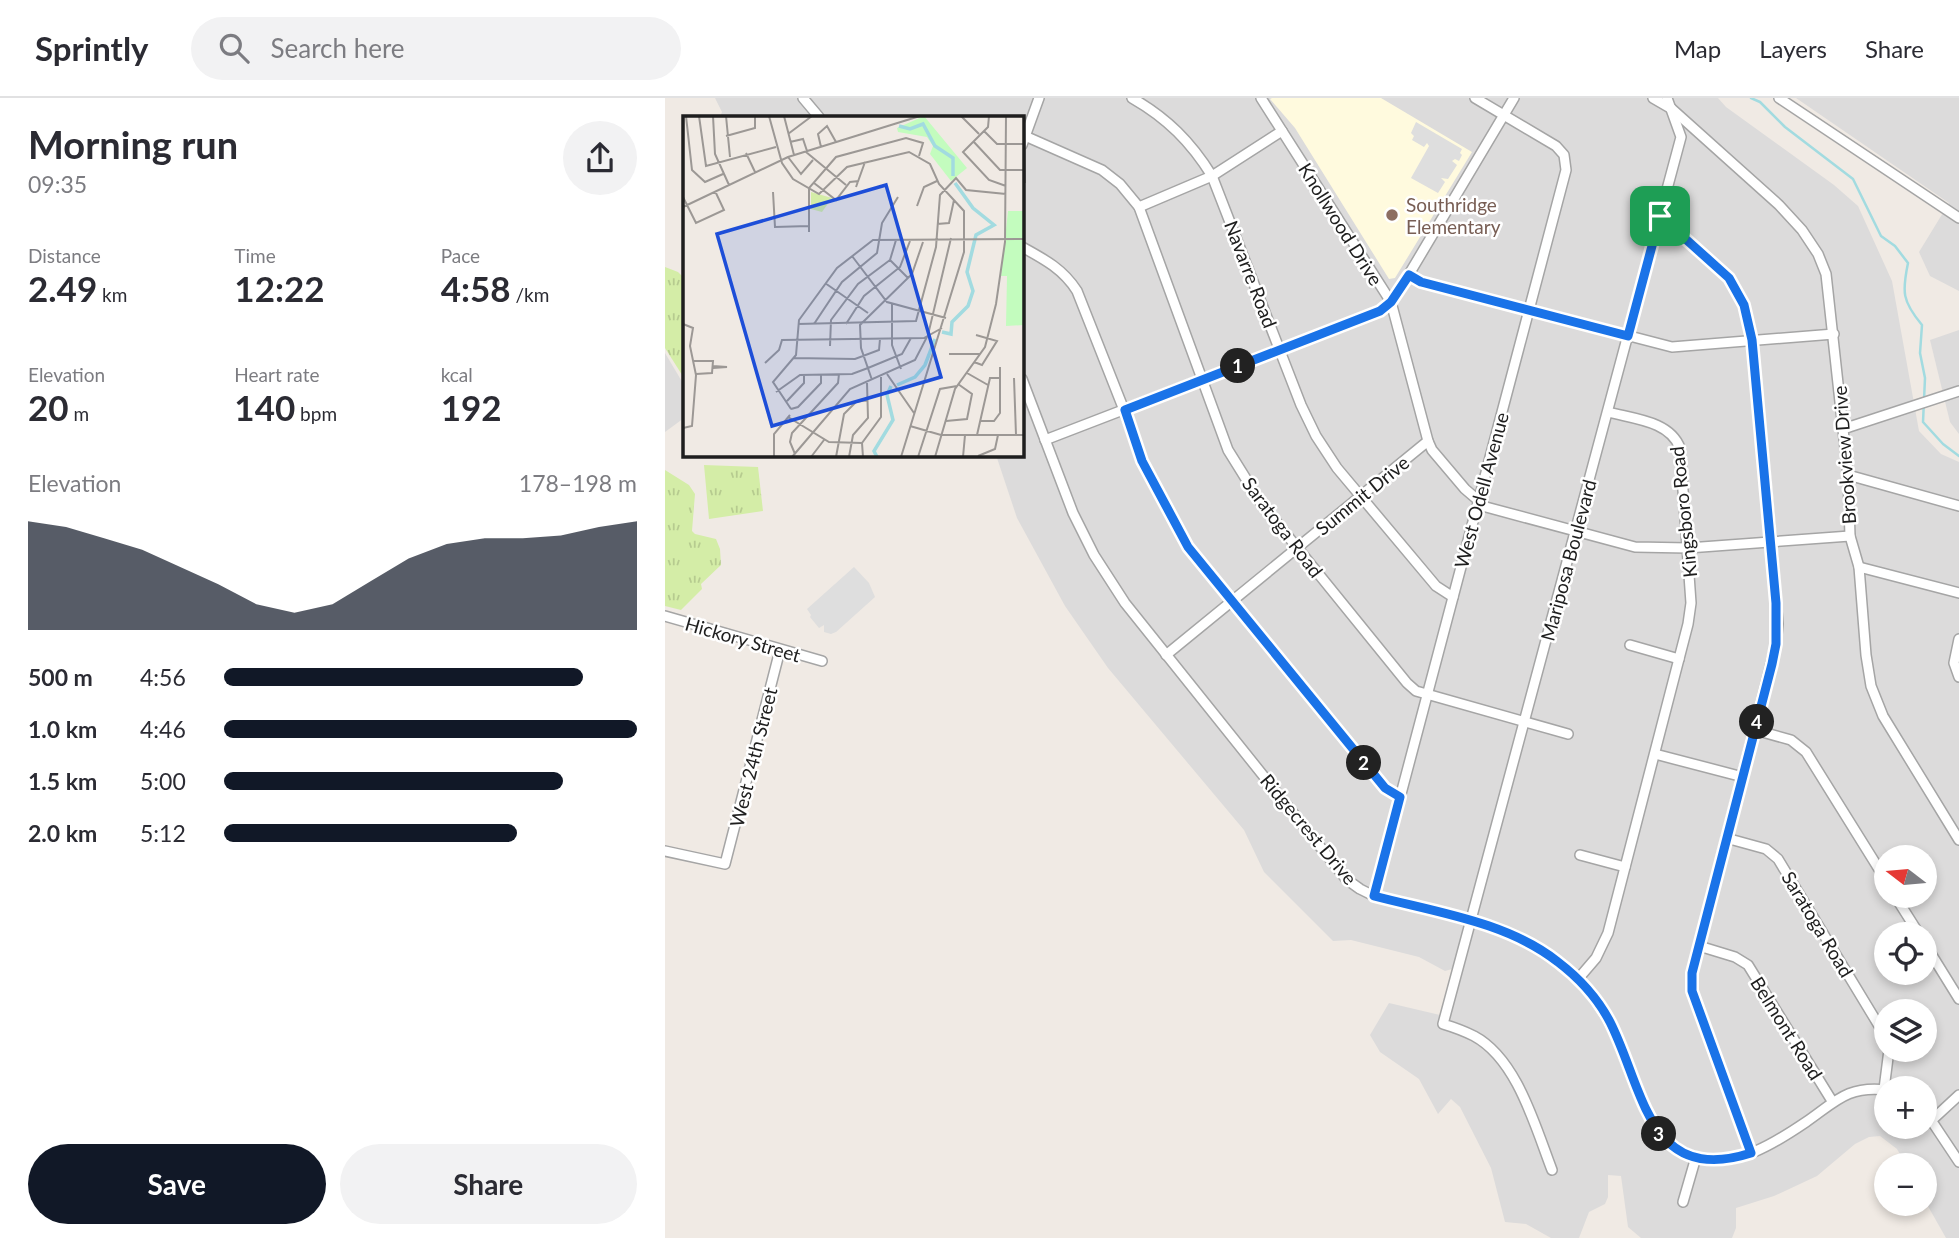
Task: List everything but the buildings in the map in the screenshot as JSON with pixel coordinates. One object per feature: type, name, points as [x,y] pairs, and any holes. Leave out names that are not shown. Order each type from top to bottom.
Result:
[{"type":"street","points":[[803,98],[818,116]]},
{"type":"street","points":[[1024,140],[1039,98]]},
{"type":"street","name":"Navarre Road","points":[[1132,98],[1175,128],[1212,176],[1316,436],[1337,468],[1436,586],[1453,597]]},
{"type":"street","name":"Knollwood Drive","points":[[1261,98],[1391,302],[1432,450],[1465,489],[1486,507],[1635,547],[1688,548],[1850,536]]},
{"type":"street","name":"West Odell Avenue","points":[[1374,896],[1566,170],[1564,155],[1556,146],[1475,98]]},
{"type":"street","points":[[1045,440],[1380,311],[1391,302],[1409,275],[1514,98]]},
{"type":"street","points":[[1653,98],[1672,109]]},
{"type":"street","name":"Mariposa Boulevard","points":[[1552,1170],[1525,1101],[1500,1056],[1475,1036],[1443,1024],[1681,137],[1667,98]]},
{"type":"street","points":[[1779,98],[1959,218]]},
{"type":"street","name":"Brookview Drive","points":[[1672,109],[1779,205],[1802,230],[1818,254],[1826,274],[1843,429],[1850,536],[1859,567],[1871,686],[1884,716],[1959,840]]},
{"type":"street","points":[[1139,207],[1212,176],[1282,131]]},
{"type":"street","name":"Saratoga Road","points":[[1024,140],[1102,170],[1120,184],[1139,207],[1229,450],[1261,503],[1296,549],[1407,683],[1416,691],[1568,734]]},
{"type":"street","points":[[1660,216],[1729,278],[1744,305],[1752,340],[1778,624],[1776,644],[1755,730],[1692,973],[1692,991],[1751,1153]]},
{"type":"street","points":[[1024,248],[1049,262],[1068,277],[1083,303],[1142,461],[1188,547],[1385,788],[1400,797]]},
{"type":"street","points":[[1409,275],[1421,282],[1672,347],[1834,334]]},
{"type":"street","name":"Ridgecrest Drive","points":[[1024,384],[1073,513],[1094,555],[1125,603],[1346,878],[1374,896],[1470,921],[1508,934],[1542,951],[1578,979],[1608,1019],[1658,1132],[1674,1147],[1696,1157],[1724,1161],[1751,1153],[1806,1122],[1832,1101],[1852,1091],[1874,1090]]},
{"type":"street","points":[[1843,429],[1959,391]]},
{"type":"street","name":"Kingsboro Road","points":[[1578,979],[1604,945],[1655,754],[1691,603],[1680,448],[1677,440],[1664,427],[1608,411]]},
{"type":"street","name":"Summit Drive","points":[[1166,655],[1428,441]]},
{"type":"street","points":[[1847,475],[1959,506]]},
{"type":"street","points":[[1859,567],[1959,593]]},
{"type":"street","name":"Hickory Street","points":[[665,616],[822,662]]},
{"type":"street","points":[[1959,639],[1954,663],[1959,677]]},
{"type":"street","points":[[1630,645],[1679,659]]},
{"type":"street","name":"West 24th Street","points":[[665,851],[725,864],[780,650]]},
{"type":"street","points":[[1755,730],[1791,740],[1806,752],[1874,861]]},
{"type":"street","points":[[1655,754],[1743,777]]},
{"type":"street","name":"Saratoga Road","points":[[1726,838],[1766,849],[1778,859],[1874,1018]]},
{"type":"street","points":[[1580,855],[1625,867]]},
{"type":"street","name":"Belmont Road","points":[[1699,946],[1735,957],[1748,965],[1832,1101]]},
{"type":"street","points":[[1937,963],[1959,999]]},
{"type":"street","points":[[1937,1115],[1959,1096]]},
{"type":"street","points":[[1937,1127],[1959,1162]]},
{"type":"street","points":[[1683,1202],[1696,1157]]},
{"type":"shaded area","points":[[715,98],[1718,98],[1726,107],[1834,185],[1858,206],[1892,281],[1919,431],[1941,454],[1959,462],[1959,1238],[1946,1238],[1934,1216],[1937,1216],[1937,1153],[1899,1153],[1884,1139],[1937,1139],[1937,1076],[1874,1076],[1874,1137],[1855,1144],[1817,1176],[1774,1196],[1736,1208],[1736,1228],[1732,1238],[1641,1238],[1628,1227],[1621,1176],[1608,1175],[1608,1197],[1605,1204],[1589,1212],[1579,1238],[1551,1238],[1526,1224],[1505,1222],[1491,1168],[1460,1107],[1451,1099],[1438,1114],[1419,1079],[1380,1052],[1370,1035],[1389,1003],[1440,1015],[1452,969],[1445,971],[1419,957],[1351,940],[1333,941],[1264,872],[1244,830],[1108,668],[1065,606],[1017,518],[997,457],[1024,457],[1024,116],[720,116],[722,112]]},
{"type":"shaded area","name":"Southridge Elementary","points":[[1381,98],[1472,152],[1395,278],[1389,279],[1295,128],[1270,99]]},
{"type":"shaded area","points":[[1796,98],[1959,98],[1959,291],[1930,276],[1919,252],[1949,203]]},
{"type":"shaded area","points":[[1416,122],[1462,149],[1459,161],[1452,161],[1457,165],[1448,179],[1441,178],[1445,182],[1438,193],[1411,178],[1429,146],[1427,143],[1424,147],[1412,140],[1414,136],[1411,133]]},
{"type":"shaded area","points":[[1959,330],[1959,434],[1950,422],[1930,340]]},
{"type":"shaded area","points":[[665,353],[683,383],[683,419],[665,432]]},
{"type":"shaded area","points":[[854,567],[869,583],[875,597],[836,632],[824,632],[824,625],[819,628],[807,609]]},
{"type":"green space","points":[[665,267],[683,277],[683,376],[665,348]]},
{"type":"green space","points":[[704,465],[758,467],[763,511],[709,519]]},
{"type":"green space","points":[[665,470],[689,485],[695,494],[692,531],[716,539],[720,549],[721,565],[701,584],[702,589],[681,610],[665,606]]},
{"type":"waterway","points":[[1751,98],[1760,102],[1785,127],[1853,179],[1881,236],[1895,246],[1908,263],[1905,296],[1922,325],[1920,353],[1925,378],[1923,422],[1943,444],[1959,456]]},
{"type":"place","name":"Southridge Elementary","points":[[1392,215]]},
{"type":"route","points":[[1660,216],[1729,278],[1744,305],[1752,340],[1778,624],[1772,664],[1692,973],[1692,991],[1751,1153],[1724,1161],[1682,1153],[1658,1132],[1608,1019],[1578,979],[1559,962],[1508,934],[1470,921],[1374,896],[1400,797],[1385,788],[1188,547],[1142,461],[1125,410],[1380,311],[1391,302],[1409,275],[1421,282],[1628,336],[1660,216]]}]
